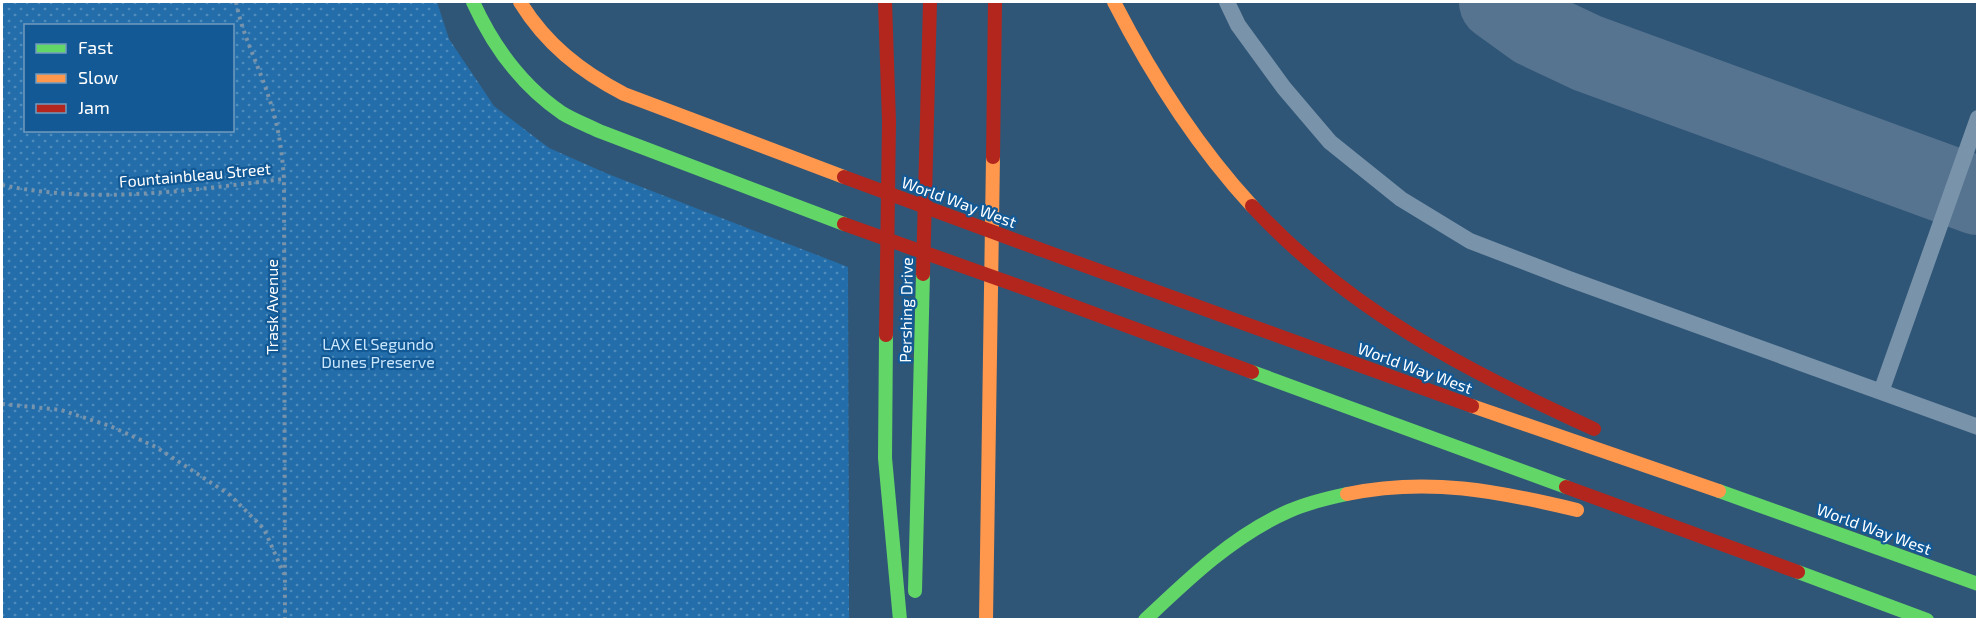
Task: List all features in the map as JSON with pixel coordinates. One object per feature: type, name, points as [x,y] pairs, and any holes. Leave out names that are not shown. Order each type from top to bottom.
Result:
[{"type":"main road","points":[[473,2],[500,54],[524,82],[563,114],[599,131],[844,224],[1038,293],[1927,620]]},
{"type":"main road","name":"World Way West","points":[[520,2],[544,36],[563,56],[591,78],[624,94],[1039,249],[1474,407],[1725,492],[1977,584]]},
{"type":"main road","points":[[885,2],[890,122],[885,458],[900,620]]},
{"type":"main road","name":"Pershing Drive","points":[[915,608],[930,2]]},
{"type":"main road","points":[[986,620],[995,2]]},
{"type":"main road","points":[[1114,2],[1136,45],[1175,109],[1219,168],[1268,222],[1326,275],[1390,322],[1447,357],[1725,492]]},
{"type":"main road","points":[[1145,620],[1186,579],[1233,543],[1287,511],[1345,493],[1401,486],[1459,487],[1513,495],[1709,539]]},
{"type":"lane","points":[[1227,2],[1239,25],[1284,88],[1330,142],[1401,199],[1470,241],[1977,427]]},
{"type":"lane","points":[[1881,392],[1977,118]]},
{"type":"path","name":"Trask Avenue","points":[[236,2],[253,57],[269,97],[281,140],[284,178],[285,620]]},
{"type":"path","name":"Fountainbleau Street","points":[[2,185],[20,189],[82,194],[146,194],[284,178]]},
{"type":"path","points":[[2,405],[61,410],[110,426],[156,447],[230,495],[264,529],[286,576]]},
{"type":"green space","name":"LAX El Segundo Dunes Preserve","points":[[2,2],[437,2],[449,39],[494,106],[549,148],[608,174],[848,267],[849,619],[2,619]]},
{"type":"taxiway","points":[[1498,2],[1534,28],[1587,53],[1978,196]]},
{"type":"traffic: fast","points":[[473,2],[499,49],[521,77],[562,113],[599,131],[844,224]]},
{"type":"traffic: fast","points":[[915,591],[923,274]]},
{"type":"traffic: fast","points":[[886,335],[885,458],[900,620]]},
{"type":"traffic: fast","points":[[1252,372],[1566,487]]},
{"type":"traffic: fast","points":[[1719,491],[1978,584]]},
{"type":"traffic: fast","points":[[1145,620],[1212,559],[1249,532],[1296,508],[1347,494]]},
{"type":"traffic: fast","points":[[1798,572],[1927,620]]},
{"type":"traffic: slow","points":[[520,2],[541,31],[565,55],[593,76],[624,94],[844,177]]},
{"type":"traffic: slow","points":[[1114,2],[1176,109],[1193,134],[1252,206]]},
{"type":"traffic: slow","points":[[986,620],[993,157]]},
{"type":"traffic: slow","points":[[1472,406],[1719,491]]},
{"type":"traffic: slow","points":[[1347,494],[1406,487],[1463,488],[1577,510]]},
{"type":"traffic: jam","points":[[885,2],[889,122],[886,335]]},
{"type":"traffic: jam","points":[[923,274],[930,2]]},
{"type":"traffic: jam","points":[[993,157],[995,2]]},
{"type":"traffic: jam","points":[[844,177],[1039,249]]},
{"type":"traffic: jam","points":[[1252,206],[1328,277],[1411,335],[1500,384],[1594,429]]},
{"type":"traffic: jam","points":[[844,224],[1038,293]]},
{"type":"traffic: jam","points":[[1039,249],[1472,406]]},
{"type":"traffic: jam","points":[[1038,293],[1252,372]]},
{"type":"traffic: jam","points":[[1566,487],[1798,572]]}]
